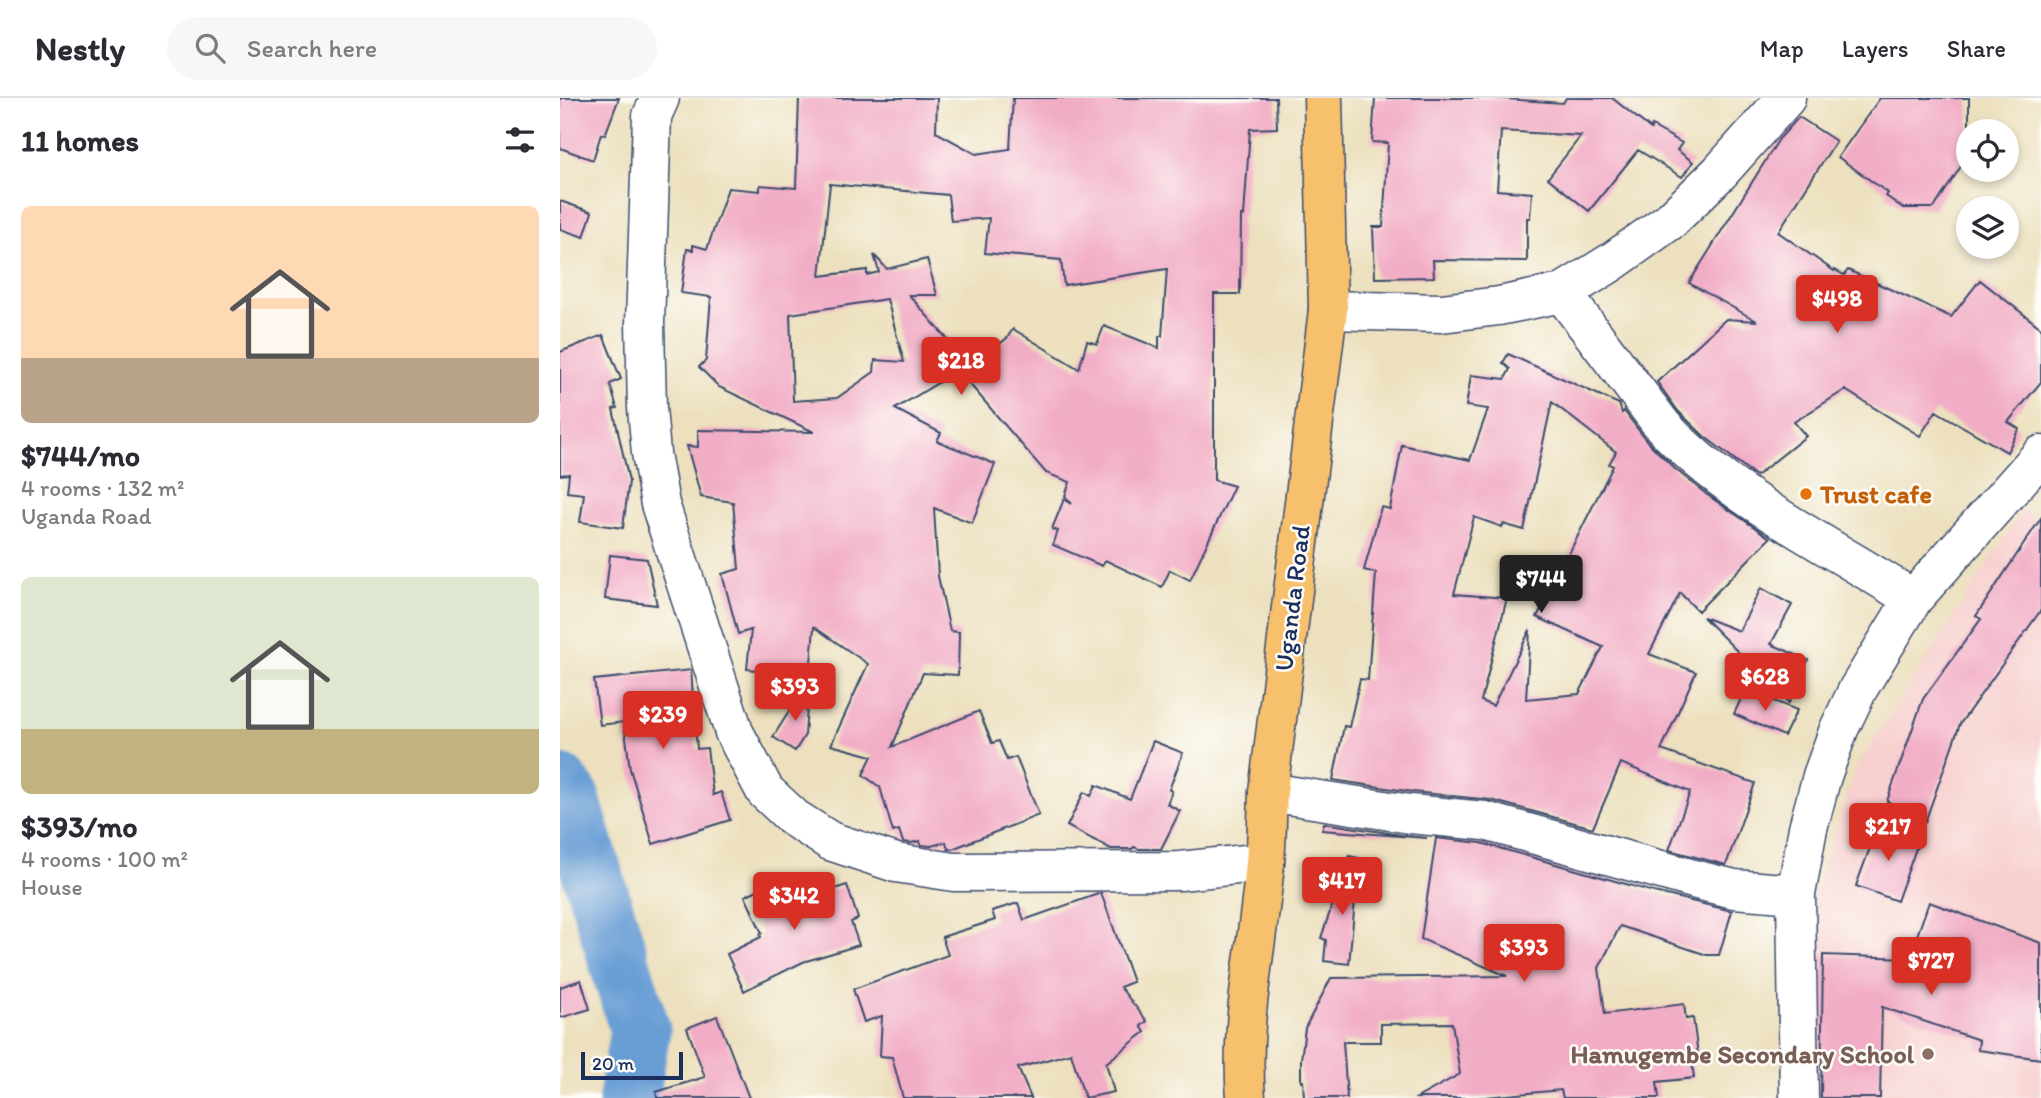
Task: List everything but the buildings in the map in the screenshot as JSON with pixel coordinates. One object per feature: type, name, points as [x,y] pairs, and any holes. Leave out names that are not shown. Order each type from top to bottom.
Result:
[{"type":"main road","name":"Uganda Road","points":[[1245,1098],[1243,1068],[1250,974],[1265,862],[1268,792],[1328,310],[1323,98]]},
{"type":"street","points":[[660,98],[652,116],[645,324],[651,453],[660,504],[734,732],[765,791],[794,818],[830,841],[896,863],[954,872],[1180,871],[1265,862]]},
{"type":"street","points":[[1328,310],[1441,313],[1499,306],[1562,293],[1671,220],[1720,172],[1786,98]]},
{"type":"street","points":[[1562,293],[1662,425],[1689,452],[1748,497],[1913,599]]},
{"type":"street","points":[[1799,1098],[1796,894],[1808,828],[1822,776],[1839,729],[1858,689],[1913,599],[2041,455]]},
{"type":"street","points":[[1268,792],[1410,814],[1485,821],[1734,889],[1796,894]]},
{"type":"shaded area","points":[[2023,509],[2041,520],[2041,1098],[1802,1098],[1800,934],[1855,770]]},
{"type":"waterway","points":[[560,785],[569,797],[640,1030],[629,1098]]},
{"type":"place","name":"Trust cafe","points":[[1806,494]]},
{"type":"place","name":"Hamugembe Secondary School","points":[[1928,1054]]}]
